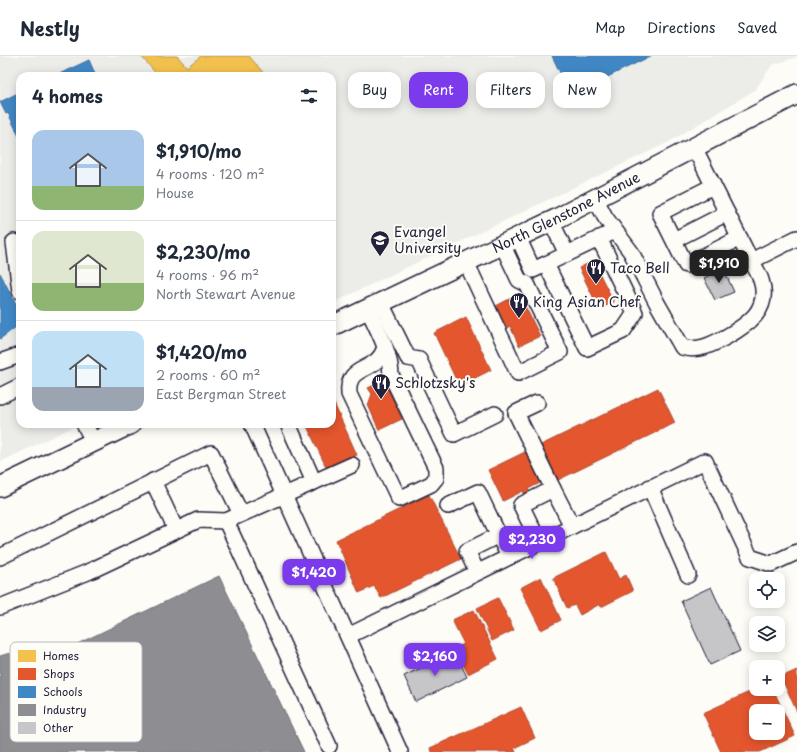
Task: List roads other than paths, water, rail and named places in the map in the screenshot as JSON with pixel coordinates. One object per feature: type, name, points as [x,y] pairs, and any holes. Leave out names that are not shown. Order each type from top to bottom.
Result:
[{"type":"main road","name":"North Glenstone Avenue","points":[[336,324],[551,221],[797,94]]},
{"type":"main road","points":[[0,487],[123,428]]},
{"type":"street","points":[[595,198],[605,217],[631,252],[657,303],[682,347],[699,349],[713,344],[747,325],[755,318],[761,306],[763,294],[762,281],[694,147]]},
{"type":"street","points":[[713,186],[660,213],[686,265],[740,238]]},
{"type":"street","points":[[674,240],[727,213]]},
{"type":"street","points":[[551,221],[567,254]]},
{"type":"street","points":[[510,241],[533,270],[615,231]]},
{"type":"street","points":[[752,261],[797,238]]},
{"type":"street","points":[[595,240],[635,313]]},
{"type":"street","points":[[582,339],[618,323],[624,316],[624,311],[595,240]]},
{"type":"street","points":[[466,262],[518,373],[560,352],[527,284],[519,280],[510,241]]},
{"type":"street","points":[[14,242],[16,258]]},
{"type":"street","points":[[546,264],[586,348],[623,331],[635,313],[657,303]]},
{"type":"street","points":[[374,306],[390,360],[391,375],[436,468],[436,478],[431,484],[400,499],[349,394],[348,385],[352,376],[375,363],[382,356],[385,346]]},
{"type":"street","points":[[374,306],[408,358],[419,360],[454,434],[495,414]]},
{"type":"street","points":[[0,362],[16,356]]},
{"type":"street","points":[[0,396],[16,388]]},
{"type":"street","points":[[537,403],[516,413],[572,526]]},
{"type":"street","points":[[86,428],[94,442]]},
{"type":"street","points":[[254,428],[400,752]]},
{"type":"street","points":[[290,428],[314,482]]},
{"type":"street","points":[[0,558],[211,453],[242,514]]},
{"type":"street","points":[[348,636],[705,461],[750,557],[771,564],[797,552]]},
{"type":"street","points":[[0,607],[88,572],[198,520],[226,521],[352,465]]},
{"type":"street","points":[[153,481],[176,530]]},
{"type":"street","points":[[650,487],[688,575]]},
{"type":"street","points":[[539,542],[521,505],[553,489]]},
{"type":"street","points":[[448,506],[478,492],[509,557]]},
{"type":"street","points":[[226,521],[329,746]]},
{"type":"street","points":[[477,572],[467,551],[499,535]]},
{"type":"place","name":"Evangel University","points":[[380,257]]},
{"type":"place","name":"Taco Bell","points":[[596,285]]},
{"type":"place","name":"King Asian Chef","points":[[519,319]]},
{"type":"place","name":"Schlotzsky's","points":[[381,400]]}]
